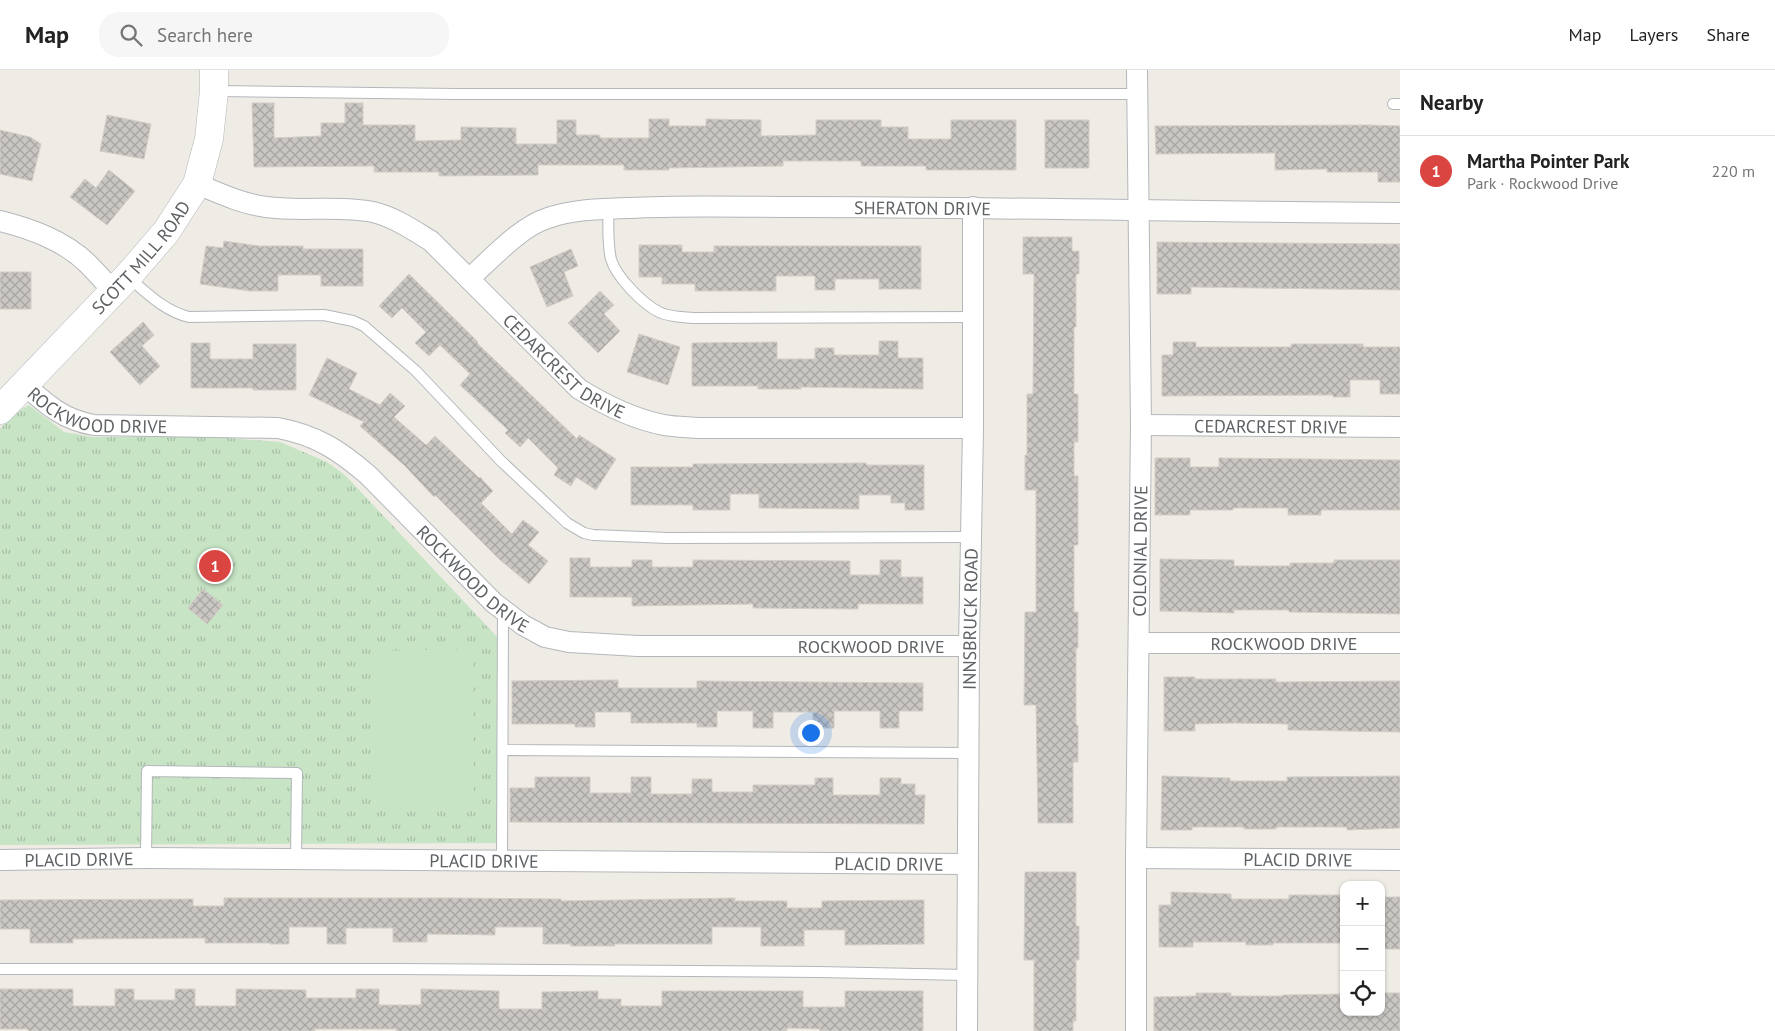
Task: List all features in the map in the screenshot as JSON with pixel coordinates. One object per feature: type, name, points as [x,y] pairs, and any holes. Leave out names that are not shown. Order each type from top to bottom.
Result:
[{"type":"street","name":"COLONIAL DRIVE","points":[[1136,1031],[1141,425],[1137,70]]},
{"type":"street","name":"SCOTT MILL ROAD","points":[[0,410],[121,284],[166,232],[197,184],[208,139],[214,80]]},
{"type":"street","name":"CEDARCREST DRIVE","points":[[197,184],[234,200],[265,207],[374,212],[403,223],[431,241],[578,389],[606,406],[664,425],[699,428],[973,428]]},
{"type":"street","name":"SHERATON DRIVE","points":[[469,279],[528,226],[546,218],[569,212],[608,209],[662,206],[973,206],[1400,213]]},
{"type":"street","name":"INNSBRUCK ROAD","points":[[967,1031],[969,646],[973,428],[973,206]]},
{"type":"street","points":[[0,221],[37,232],[66,246],[86,262],[121,284]]},
{"type":"street","name":"ROCKWOOD DRIVE","points":[[25,385],[57,413],[81,423],[94,425],[278,428],[299,432],[320,441],[347,456],[368,475],[503,610],[522,625],[545,637],[569,642],[638,646],[969,646]]},
{"type":"street","name":"CEDARCREST DRIVE","points":[[1141,425],[1400,427]]},
{"type":"street","name":"ROCKWOOD DRIVE","points":[[1139,643],[1400,643]]},
{"type":"street","name":"PLACID DRIVE","points":[[0,860],[146,858],[968,864]]},
{"type":"street","name":"PLACID DRIVE","points":[[1136,858],[1400,860]]},
{"type":"lane","points":[[214,80],[456,94],[1137,94]]},
{"type":"lane","points":[[608,209],[610,247],[614,267],[647,304],[660,312],[693,318],[973,317]]},
{"type":"lane","points":[[121,284],[176,314],[189,317],[324,315],[353,321],[364,326],[416,371],[508,467],[567,522],[584,533],[593,536],[668,538],[971,537]]},
{"type":"lane","points":[[502,861],[503,610]]},
{"type":"lane","points":[[502,750],[969,753]]},
{"type":"lane","points":[[146,858],[147,772],[166,772],[297,773],[296,859]]},
{"type":"lane","points":[[0,969],[397,968],[967,975]]},
{"type":"green space","points":[[29,405],[64,432],[93,437],[214,437],[280,442],[327,462],[345,475],[501,641],[499,843],[0,845],[0,429],[13,414]]},
{"type":"green space","points":[[473,649],[474,806],[377,806],[375,651]]},
{"type":"building","points":[[252,103],[274,103],[274,138],[321,136],[321,123],[345,123],[345,103],[363,103],[363,125],[415,125],[415,141],[461,140],[461,127],[516,128],[516,144],[557,144],[557,120],[576,120],[576,135],[600,135],[600,138],[649,138],[649,119],[669,119],[669,126],[706,126],[706,119],[761,120],[761,136],[816,135],[816,120],[881,120],[881,127],[908,127],[908,139],[951,139],[951,120],[1016,120],[1016,170],[926,170],[926,166],[861,166],[861,161],[783,161],[783,166],[669,168],[669,170],[624,170],[624,165],[538,165],[538,175],[439,176],[439,172],[374,172],[374,166],[254,167]]},
{"type":"building","points":[[107,115],[151,124],[144,159],[100,151]]},
{"type":"building","points":[[1045,120],[1089,120],[1089,168],[1045,168]]},
{"type":"building","points":[[1155,126],[1400,126],[1400,182],[1378,182],[1378,172],[1327,172],[1327,169],[1275,170],[1275,153],[1156,154]]},
{"type":"building","points":[[0,130],[30,137],[41,144],[32,181],[0,174]]},
{"type":"building","points":[[109,170],[135,191],[107,225],[70,197],[85,179],[96,188]]},
{"type":"building","points":[[1023,237],[1072,237],[1072,251],[1079,251],[1079,274],[1076,274],[1076,327],[1074,327],[1074,394],[1078,394],[1078,442],[1074,442],[1074,476],[1078,476],[1078,545],[1074,545],[1074,612],[1078,612],[1076,725],[1078,725],[1078,762],[1073,762],[1073,823],[1038,823],[1036,705],[1024,705],[1025,612],[1036,612],[1036,490],[1025,490],[1027,394],[1033,394],[1034,274],[1023,274]]},
{"type":"building","points":[[224,241],[259,246],[303,246],[303,249],[363,249],[363,286],[321,286],[321,275],[278,275],[278,291],[250,291],[200,284],[206,246],[223,248]]},
{"type":"building","points":[[1157,242],[1400,244],[1400,290],[1191,287],[1191,294],[1157,294]]},
{"type":"building","points":[[639,245],[682,245],[682,252],[714,252],[714,246],[921,246],[921,289],[879,289],[879,279],[835,279],[835,290],[815,290],[815,276],[776,276],[776,291],[695,291],[695,284],[662,284],[662,277],[639,277]]},
{"type":"building","points":[[571,249],[578,266],[564,272],[573,296],[547,307],[530,267]]},
{"type":"building","points":[[0,272],[31,272],[31,309],[0,309]]},
{"type":"building","points":[[409,274],[477,343],[577,439],[579,435],[616,459],[596,490],[576,477],[571,486],[554,475],[558,468],[528,438],[520,447],[505,433],[508,430],[460,385],[470,374],[440,345],[429,356],[415,343],[426,332],[402,308],[392,318],[379,306]]},
{"type":"building","points":[[600,291],[614,305],[604,314],[620,331],[598,353],[568,323]]},
{"type":"building","points":[[143,322],[154,335],[142,346],[160,366],[140,385],[110,352]]},
{"type":"building","points":[[639,334],[680,347],[668,385],[627,372]]},
{"type":"building","points":[[879,341],[898,341],[898,358],[923,358],[923,389],[801,387],[801,389],[758,389],[758,386],[692,386],[692,343],[777,342],[777,359],[815,359],[815,348],[834,348],[834,355],[879,355]]},
{"type":"building","points":[[1173,342],[1196,342],[1196,347],[1291,347],[1291,344],[1363,344],[1363,347],[1400,347],[1400,394],[1380,394],[1380,380],[1350,380],[1350,397],[1333,397],[1333,395],[1162,396],[1162,355],[1173,355]]},
{"type":"building","points":[[191,343],[210,343],[210,359],[253,359],[253,344],[296,344],[296,390],[191,388]]},
{"type":"building","points":[[327,358],[357,373],[349,389],[380,405],[390,393],[405,406],[394,417],[426,445],[435,436],[480,477],[493,491],[481,503],[512,534],[523,520],[539,532],[528,545],[548,561],[529,584],[499,559],[435,495],[434,497],[405,466],[360,426],[364,422],[309,395]]},
{"type":"building","points":[[1155,458],[1190,458],[1190,467],[1219,467],[1219,458],[1400,460],[1400,510],[1321,510],[1321,515],[1288,515],[1288,508],[1233,508],[1233,510],[1190,510],[1190,515],[1155,515]]},
{"type":"building","points":[[866,463],[866,465],[924,465],[924,510],[905,510],[905,503],[891,503],[891,495],[859,495],[859,509],[759,508],[759,494],[730,494],[730,510],[693,510],[693,505],[631,505],[631,467],[693,467],[693,464]]},
{"type":"building","points":[[570,558],[590,558],[590,567],[632,567],[632,560],[652,560],[652,567],[693,567],[693,560],[850,561],[850,575],[880,575],[880,560],[901,560],[901,577],[923,577],[923,604],[858,604],[858,609],[753,608],[753,604],[632,606],[632,597],[570,597]]},
{"type":"building","points":[[1160,559],[1234,560],[1234,566],[1290,566],[1290,563],[1334,563],[1334,560],[1400,560],[1400,614],[1289,612],[1289,610],[1234,610],[1234,613],[1160,611]]},
{"type":"building","points":[[203,589],[223,605],[207,624],[188,608]]},
{"type":"building","points":[[1164,677],[1276,679],[1276,682],[1400,681],[1400,732],[1288,730],[1288,724],[1234,723],[1195,724],[1195,731],[1164,731]]},
{"type":"building","points":[[618,680],[618,688],[697,688],[697,681],[923,683],[923,711],[899,711],[899,728],[880,728],[880,711],[834,711],[834,728],[813,728],[813,712],[773,712],[773,728],[753,728],[753,711],[717,711],[717,727],[697,727],[697,723],[631,723],[631,712],[595,712],[595,727],[575,727],[575,724],[512,724],[512,681]]},
{"type":"building","points":[[1162,776],[1230,778],[1230,781],[1287,781],[1287,777],[1400,776],[1400,828],[1347,830],[1347,827],[1244,829],[1244,827],[1192,827],[1192,830],[1161,830]]},
{"type":"building","points":[[535,777],[590,777],[590,793],[631,793],[631,777],[651,777],[651,794],[692,794],[692,779],[712,779],[712,792],[753,792],[753,785],[815,785],[815,778],[833,778],[833,795],[880,795],[880,778],[901,778],[901,784],[915,784],[915,795],[925,795],[924,824],[510,822],[510,788],[535,788]]},
{"type":"building","points":[[1025,872],[1076,872],[1076,926],[1079,926],[1079,960],[1076,960],[1076,1021],[1073,1021],[1073,1031],[1034,1031],[1034,960],[1024,960]]},
{"type":"building","points":[[1171,892],[1231,894],[1231,899],[1289,899],[1289,895],[1340,895],[1340,943],[1246,945],[1246,942],[1193,942],[1193,947],[1159,947],[1159,905],[1171,905]]},
{"type":"building","points":[[1385,897],[1400,897],[1400,949],[1385,949]]},
{"type":"building","points":[[224,898],[450,898],[561,899],[561,901],[735,898],[735,901],[787,901],[787,908],[822,908],[822,901],[924,900],[924,944],[845,945],[845,930],[804,930],[804,946],[761,946],[761,927],[712,927],[712,944],[614,944],[615,946],[543,944],[543,927],[495,927],[495,935],[427,934],[427,942],[393,942],[393,928],[346,928],[346,944],[327,944],[327,927],[289,927],[289,944],[205,943],[205,938],[73,939],[73,943],[30,943],[30,929],[0,929],[0,900],[193,899],[193,906],[224,906]]},
{"type":"building","points":[[0,989],[73,989],[73,1006],[115,1006],[115,989],[134,989],[134,1000],[175,1000],[175,989],[195,989],[195,1006],[236,1006],[236,989],[306,990],[306,998],[356,998],[356,989],[379,989],[379,1005],[421,1005],[421,989],[499,991],[499,1009],[542,1009],[542,992],[598,991],[598,999],[621,999],[621,1006],[662,1006],[662,991],[803,991],[803,1007],[845,1007],[845,991],[923,991],[923,1031],[820,1031],[820,1029],[787,1028],[787,1031],[396,1031],[396,1029],[315,1029],[315,1031],[28,1031],[28,1029],[0,1029]]},
{"type":"building","points":[[1196,993],[1231,993],[1231,996],[1340,994],[1340,1016],[1385,1016],[1385,993],[1400,993],[1400,1031],[1154,1031],[1154,997],[1196,996]]},
{"type":"place","name":"Martha Pointer Park","points":[[215,566]]}]
